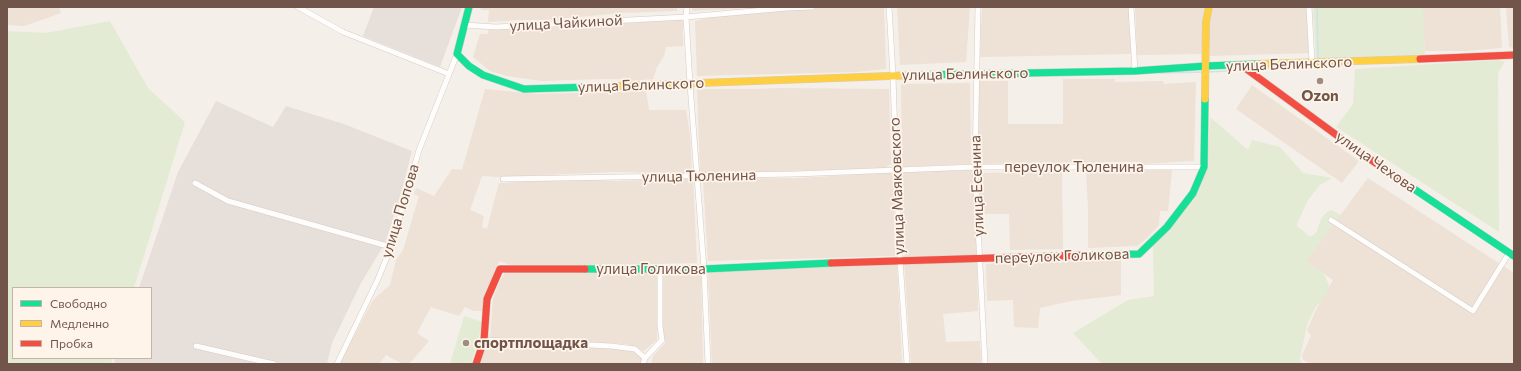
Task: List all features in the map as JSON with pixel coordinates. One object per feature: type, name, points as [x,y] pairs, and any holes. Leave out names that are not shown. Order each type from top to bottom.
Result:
[{"type":"street","points":[[298,7],[344,32],[449,74]]},
{"type":"street","points":[[456,54],[469,7]]},
{"type":"street","points":[[687,7],[686,17],[704,269],[708,364]]},
{"type":"street","name":"улица Чайкиной","points":[[464,25],[496,27],[686,17],[812,7]]},
{"type":"street","name":"улица Маяковского","points":[[889,7],[894,76],[900,260],[907,364]]},
{"type":"street","name":"улица Есенина","points":[[978,7],[975,167],[985,364]]},
{"type":"street","points":[[1131,7],[1135,70]]},
{"type":"street","points":[[1204,167],[1206,22],[1209,7]]},
{"type":"street","points":[[1309,7],[1312,62]]},
{"type":"street","name":"улица Попова","points":[[337,364],[378,279],[391,247],[419,150],[456,54]]},
{"type":"street","name":"улица Белинского","points":[[456,54],[469,66],[483,74],[524,89],[894,76],[1135,70],[1514,55]]},
{"type":"street","name":"улица Чехова","points":[[1241,65],[1361,152],[1512,254]]},
{"type":"street","name":"переулок Тюленина","points":[[896,170],[975,167],[1204,167]]},
{"type":"street","name":"переулок Голикова","points":[[900,260],[1138,254],[1167,227],[1193,193],[1204,167]]},
{"type":"street","name":"улица Тюленина","points":[[503,180],[795,174],[896,170]]},
{"type":"street","points":[[195,183],[228,201],[391,247]]},
{"type":"street","points":[[1331,220],[1473,310],[1512,254]]},
{"type":"street","name":"улица Голикова","points":[[476,364],[484,340],[487,299],[500,269],[704,269],[900,260]]},
{"type":"street","points":[[643,364],[645,358],[662,340],[660,326],[660,269]]},
{"type":"street","points":[[484,340],[611,346],[635,349],[645,358]]},
{"type":"street","points":[[196,346],[274,364]]},
{"type":"shaded area","points":[[7,7],[59,7],[61,13],[24,26],[7,25]]},
{"type":"shaded area","points":[[374,7],[462,7],[440,67],[363,36]]},
{"type":"shaded area","points":[[482,7],[677,7],[677,11],[621,13],[545,20],[488,22],[489,10],[480,10]]},
{"type":"shaded area","points":[[692,7],[766,7],[692,11]]},
{"type":"shaded area","points":[[831,7],[884,7],[886,69],[855,72],[697,76],[695,21],[717,16]]},
{"type":"shaded area","points":[[897,7],[970,7],[966,62],[900,65]]},
{"type":"shaded area","points":[[982,7],[1130,7],[1132,54],[980,57]]},
{"type":"shaded area","points":[[1135,7],[1205,7],[1203,54],[1137,55]]},
{"type":"shaded area","points":[[1213,7],[1307,7],[1309,53],[1210,56],[1209,26]]},
{"type":"shaded area","points":[[1422,7],[1500,7],[1502,48],[1465,51],[1425,51]]},
{"type":"shaded area","points":[[1506,7],[1514,7],[1514,48],[1509,47]]},
{"type":"shaded area","points":[[683,19],[683,46],[666,47],[664,56],[657,67],[653,79],[630,81],[625,79],[602,79],[542,81],[507,76],[490,71],[473,57],[480,34],[488,34],[489,27],[513,30]]},
{"type":"shaded area","points":[[1063,79],[1115,79],[1115,82],[1163,81],[1164,84],[1196,82],[1194,161],[1142,164],[1141,162],[976,164],[977,81],[1008,81],[1008,124],[1063,124]]},
{"type":"shaded area","points":[[970,83],[971,164],[902,167],[901,84]]},
{"type":"shaded area","points":[[1252,85],[1359,161],[1342,183],[1236,109]]},
{"type":"shaded area","points":[[485,89],[537,94],[646,91],[649,110],[686,110],[690,135],[692,173],[613,172],[496,177],[482,176],[470,210],[484,216],[482,227],[487,229],[499,183],[571,179],[616,181],[693,178],[697,263],[516,267],[499,261],[486,297],[483,311],[474,311],[465,307],[459,316],[431,307],[417,333],[429,341],[409,364],[403,364],[386,355],[379,364],[339,364],[373,300],[390,285],[396,260],[403,250],[419,196],[414,194],[416,188],[434,196],[452,169],[462,170]]},
{"type":"shaded area","points":[[697,89],[889,89],[891,164],[885,168],[700,173]]},
{"type":"shaded area","points":[[216,101],[273,127],[286,106],[344,124],[412,151],[399,200],[385,243],[360,285],[332,343],[327,364],[114,364],[115,359],[152,359],[152,287],[139,287],[178,172]]},
{"type":"shaded area","points":[[1086,169],[1172,170],[1168,211],[1160,211],[1159,225],[1137,246],[1088,248]]},
{"type":"shaded area","points":[[972,170],[977,255],[905,257],[901,172]]},
{"type":"shaded area","points":[[893,172],[895,256],[708,261],[703,179],[801,178]]},
{"type":"shaded area","points":[[1062,172],[1063,249],[1010,250],[1009,214],[980,214],[978,173]]},
{"type":"shaded area","points":[[1368,178],[1514,273],[1514,364],[1311,364],[1303,360],[1302,355],[1311,336],[1307,330],[1316,310],[1333,280],[1306,261]]},
{"type":"shaded area","points":[[1121,260],[1121,295],[1071,301],[1040,308],[1038,328],[1014,327],[1013,300],[987,301],[986,264]]},
{"type":"shaded area","points":[[904,262],[977,262],[978,311],[943,314],[946,342],[980,341],[981,364],[911,364]]},
{"type":"shaded area","points":[[851,264],[897,264],[902,364],[712,364],[708,270]]},
{"type":"shaded area","points":[[657,271],[657,340],[644,351],[627,344],[490,338],[493,299],[499,282],[505,273]]},
{"type":"shaded area","points":[[701,271],[703,364],[651,364],[653,356],[666,342],[663,339],[662,272]]},
{"type":"shaded area","points":[[508,342],[635,349],[642,359],[641,364],[479,364],[485,343]]},
{"type":"green space","points":[[1313,7],[1423,7],[1425,56],[1316,59]]},
{"type":"green space","points":[[110,21],[148,88],[185,122],[134,287],[12,287],[12,359],[113,359],[111,364],[7,364],[7,31],[46,33]]},
{"type":"green space","points":[[1497,60],[1505,61],[1498,73],[1499,232],[1336,127],[1353,104],[1355,69]]},
{"type":"green space","points":[[1210,117],[1248,150],[1252,140],[1280,147],[1303,173],[1332,178],[1320,185],[1308,200],[1297,224],[1297,226],[1309,236],[1312,236],[1316,233],[1321,219],[1327,212],[1331,210],[1341,215],[1306,261],[1323,272],[1329,285],[1327,294],[1315,308],[1307,325],[1300,359],[1302,364],[1102,364],[1073,333],[1128,300],[1154,296],[1153,245],[1207,168]]},
{"type":"green space","name":"спортплощадка","points":[[464,316],[483,322],[471,364],[450,364]]},
{"type":"waterway","points":[[1317,7],[1318,60]]},
{"type":"waterway","points":[[1252,69],[1319,66]]},
{"type":"waterway","points":[[1208,72],[1244,70]]},
{"type":"waterway","points":[[1160,73],[1204,72]]},
{"type":"traffic: fast","points":[[469,7],[457,54],[469,66],[483,75],[524,89],[591,87]]},
{"type":"traffic: fast","points":[[917,75],[1135,71],[1258,64]]},
{"type":"traffic: fast","points":[[1090,255],[1139,254],[1167,227],[1193,193],[1204,167],[1205,99]]},
{"type":"traffic: fast","points":[[1411,187],[1514,256]]},
{"type":"traffic: fast","points":[[585,269],[704,269],[831,263]]},
{"type":"traffic: slow","points":[[1205,99],[1206,22],[1209,7]]},
{"type":"traffic: slow","points":[[1258,64],[1420,59]]},
{"type":"traffic: slow","points":[[591,87],[917,75]]},
{"type":"traffic: jam","points":[[1420,59],[1514,55]]},
{"type":"traffic: jam","points":[[1241,65],[1361,153],[1411,187]]},
{"type":"traffic: jam","points":[[831,263],[1090,255]]},
{"type":"traffic: jam","points":[[476,364],[484,340],[487,299],[500,269],[585,269]]},
{"type":"place","name":"Ozon","points":[[1320,81]]},
{"type":"place","name":"спортплощадка","points":[[466,343]]}]
